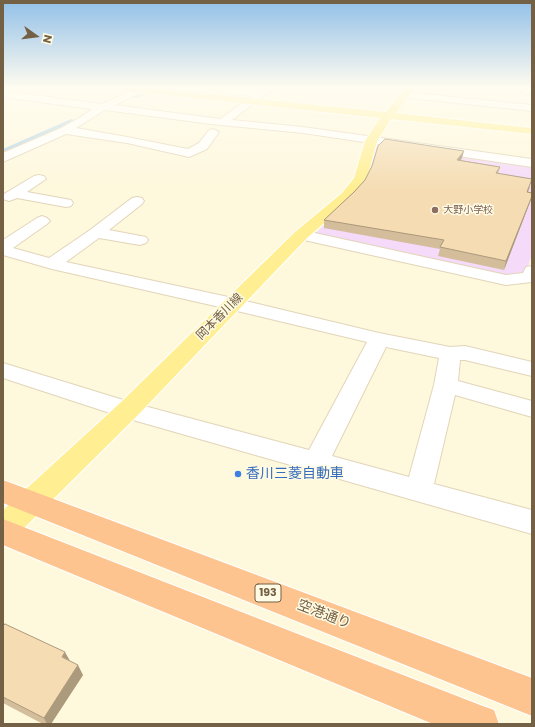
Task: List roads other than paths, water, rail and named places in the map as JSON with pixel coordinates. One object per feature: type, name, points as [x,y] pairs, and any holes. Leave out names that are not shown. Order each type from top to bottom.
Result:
[{"type":"highway","name":"空港通り","points":[[17,497],[532,697]]},
{"type":"highway","points":[[3,532],[480,724]]},
{"type":"main road","name":"岡本香川線","points":[[3,529],[17,497],[128,410],[301,235],[347,196],[360,179],[371,141],[383,122]]},
{"type":"main road","points":[[451,122],[532,131]]},
{"type":"street","points":[[3,158],[81,122]]},
{"type":"street","points":[[222,122],[303,130],[532,163]]},
{"type":"street","points":[[65,130],[189,153],[203,146],[213,132]]},
{"type":"street","points":[[164,148],[183,138]]},
{"type":"street","points":[[9,143],[28,146]]},
{"type":"street","points":[[9,197],[40,179]]},
{"type":"street","points":[[9,197],[66,203]]},
{"type":"street","points":[[52,264],[96,233],[137,201]]},
{"type":"street","points":[[3,247],[42,221]]},
{"type":"street","points":[[96,233],[140,240]]},
{"type":"street","points":[[301,235],[506,280],[530,277],[532,271]]},
{"type":"street","points":[[3,250],[52,264],[233,304],[379,339],[450,354],[465,352],[532,369]]},
{"type":"street","points":[[316,461],[379,339]]},
{"type":"street","points":[[419,490],[446,385],[450,354]]},
{"type":"street","points":[[3,370],[128,410],[532,522]]},
{"type":"street","points":[[446,385],[532,409]]},
{"type":"waterway","points":[[3,153],[71,122]]},
{"type":"place","name":"大野小学校","points":[[435,210]]},
{"type":"place","name":"香川三菱自動車","points":[[238,474]]}]
